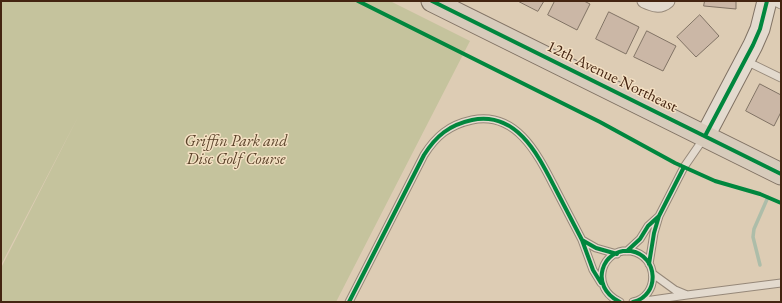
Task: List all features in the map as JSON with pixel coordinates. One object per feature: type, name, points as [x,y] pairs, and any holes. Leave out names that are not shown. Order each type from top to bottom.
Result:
[{"type":"main road","name":"12th Avenue Northeast","points":[[432,1],[781,174]]},
{"type":"street","points":[[644,1],[659,6],[668,1]]},
{"type":"street","points":[[705,136],[746,61],[760,29],[767,1]]},
{"type":"lane","points":[[773,1],[781,5]]},
{"type":"lane","points":[[746,61],[781,78]]},
{"type":"lane","points":[[349,302],[424,155],[433,142],[445,131],[462,122],[481,120],[502,123],[524,137],[539,157],[582,240],[593,270],[607,293],[613,299],[620,302]]},
{"type":"lane","points":[[649,264],[654,234],[659,216],[684,167],[705,136]]},
{"type":"lane","points":[[603,286],[601,277],[603,268],[607,261],[617,254],[627,251],[640,239],[648,226],[659,216]]},
{"type":"lane","points":[[582,240],[596,248],[617,254]]},
{"type":"lane","points":[[627,251],[639,254],[646,259],[653,274],[653,282],[650,290],[644,297],[635,302]]},
{"type":"lane","points":[[653,274],[675,290],[687,295]]},
{"type":"lane","points":[[635,302],[781,282]]},
{"type":"green space","name":"Griffin Park and Disc Golf Course","points":[[1,1],[390,1],[470,41],[336,302],[1,302],[1,268],[79,115],[1,265]]},
{"type":"building","points":[[518,1],[544,1],[538,11]]},
{"type":"building","points":[[555,1],[584,1],[590,4],[577,30],[548,15]]},
{"type":"building","points":[[705,1],[736,1],[736,9],[704,6]]},
{"type":"building","points":[[609,12],[639,27],[626,54],[596,39]]},
{"type":"building","points":[[700,15],[719,36],[696,57],[677,37]]},
{"type":"building","points":[[647,31],[676,46],[663,71],[634,57]]},
{"type":"building","points":[[760,84],[781,95],[781,112],[774,126],[746,111]]},
{"type":"waterway","points":[[760,265],[753,237],[754,229],[768,197]]},
{"type":"cycle path","points":[[358,1],[600,122],[675,163],[715,181],[760,194],[781,203]]},
{"type":"cycle path","points":[[432,1],[781,174]]},
{"type":"cycle path","points":[[705,136],[753,45],[760,29],[767,1]]},
{"type":"cycle path","points":[[349,302],[424,155],[433,142],[444,132],[464,122],[488,119],[502,122],[514,129],[524,138],[541,162],[582,240]]},
{"type":"cycle path","points":[[659,216],[684,167]]},
{"type":"cycle path","points":[[627,251],[640,239],[648,226],[659,216],[654,233],[649,264]]},
{"type":"cycle path","points":[[601,283],[593,270],[582,240],[596,248],[617,254]]},
{"type":"cycle path","points":[[620,302],[610,295],[604,287],[602,278],[606,261],[621,251],[631,251],[640,254],[647,260],[653,276],[652,285],[648,292],[642,298],[633,302]]}]
